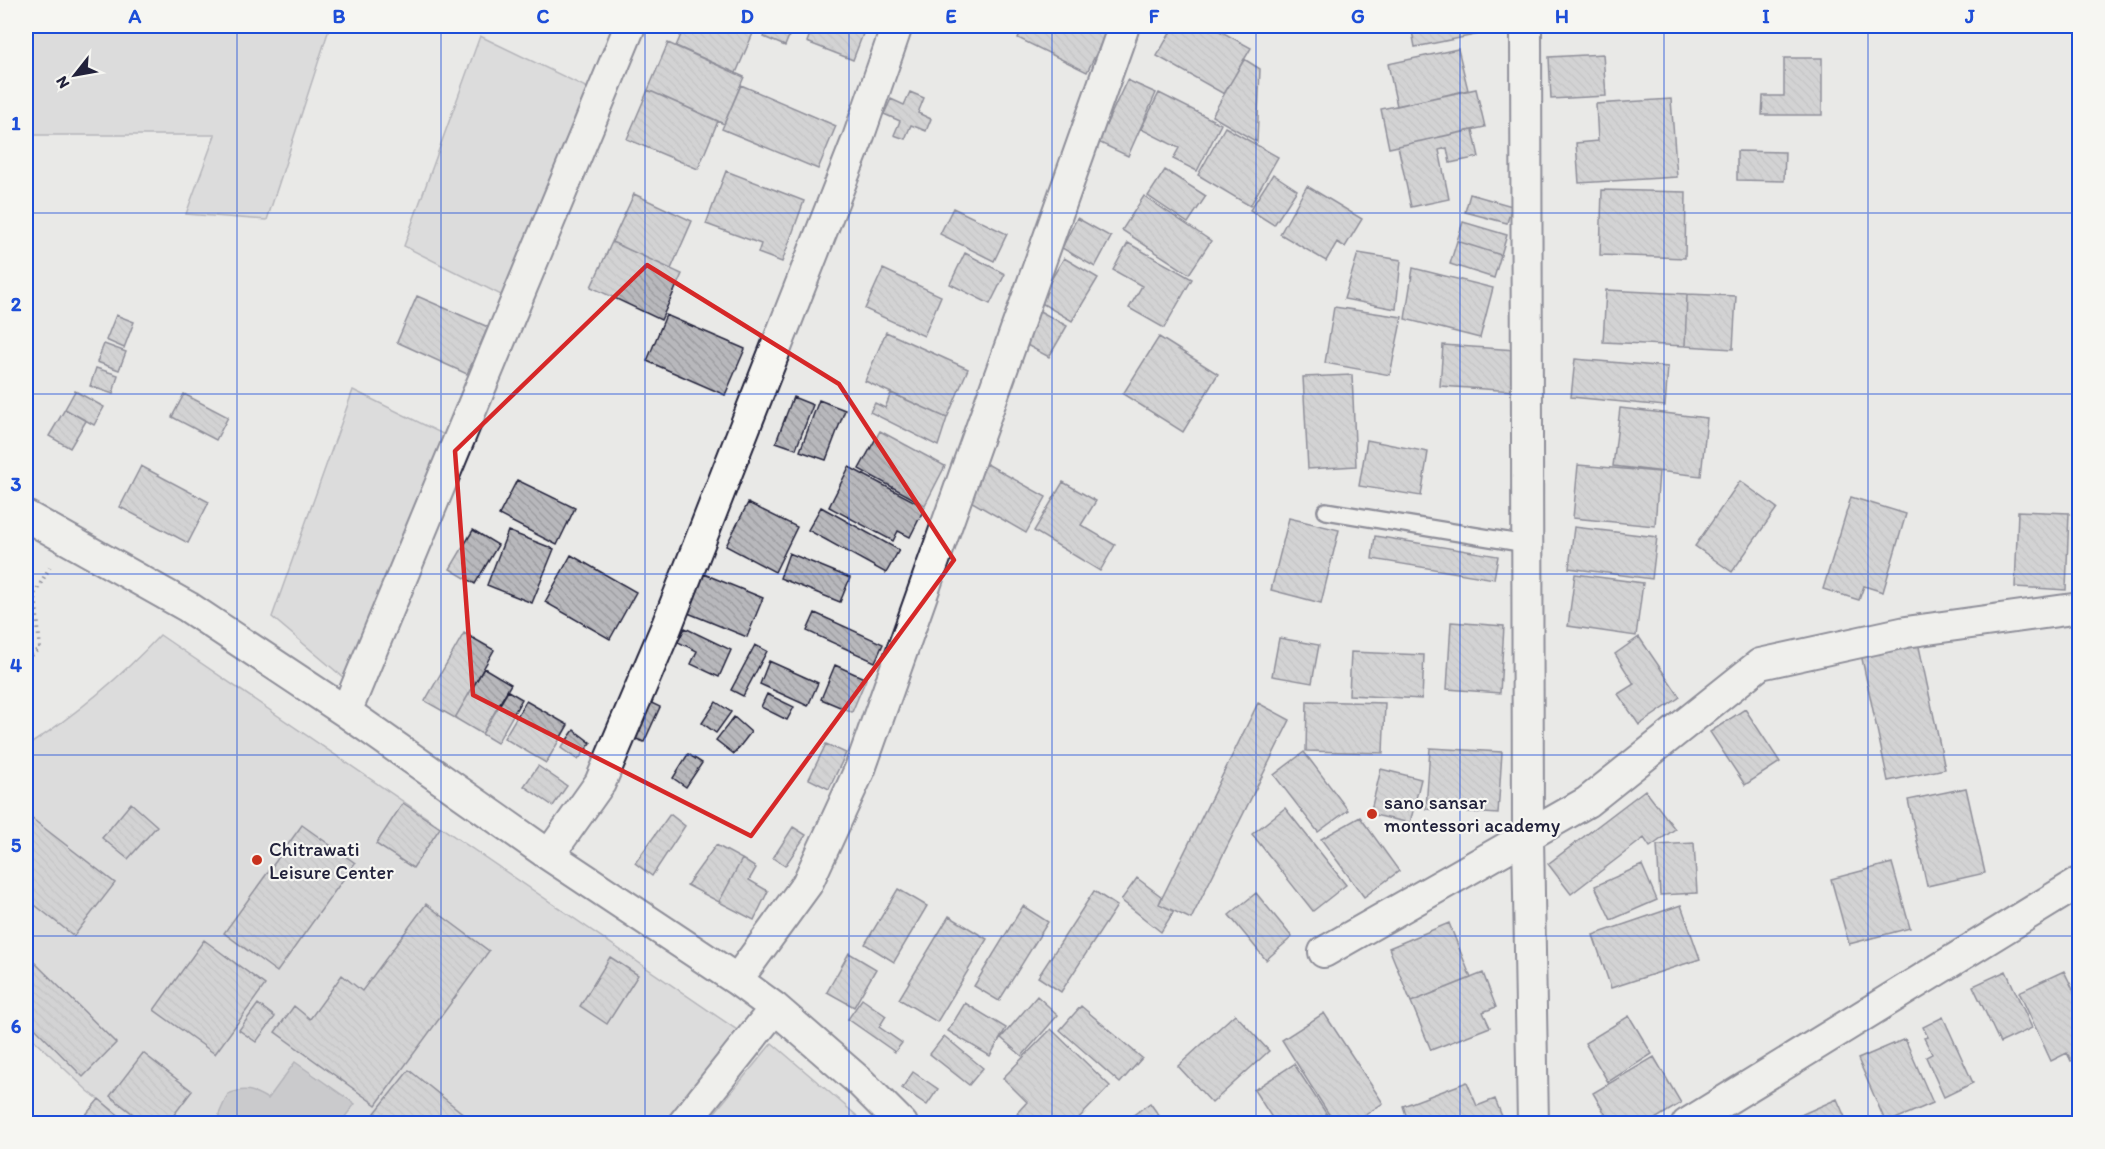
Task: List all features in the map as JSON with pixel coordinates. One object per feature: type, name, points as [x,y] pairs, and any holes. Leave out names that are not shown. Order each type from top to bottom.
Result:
[{"type":"street","points":[[346,712],[630,26]]},
{"type":"street","points":[[549,855],[600,783],[666,628],[857,141],[897,26]]},
{"type":"street","points":[[737,980],[807,884],[860,769],[1124,26]]},
{"type":"street","points":[[1526,26],[1526,544],[1533,1124]]},
{"type":"street","points":[[26,516],[188,608],[346,712],[549,855],[737,980],[775,1008],[859,1081],[902,1124]]},
{"type":"street","points":[[1324,952],[1587,802],[1760,664],[1906,632],[2079,608]]},
{"type":"street","points":[[1687,1124],[2079,882]]},
{"type":"street","points":[[683,1124],[775,1008]]},
{"type":"lane","points":[[1326,511],[1526,544]]},
{"type":"path","points":[[26,602],[34,593],[66,539]]},
{"type":"path","points":[[26,660],[40,648],[34,593]]},
{"type":"highlighted area","points":[[647,265],[839,384],[954,560],[751,836],[473,695],[455,451]]},
{"type":"shaded area","points":[[26,26],[330,26],[267,220],[186,214],[215,135],[26,135]]},
{"type":"shaded area","points":[[480,36],[590,89],[503,296],[404,246]]},
{"type":"shaded area","points":[[353,390],[445,435],[344,678],[272,617]]},
{"type":"shaded area","name":"Chitrawati Leisure Center","points":[[160,635],[740,1032],[667,1123],[129,1123],[88,1091],[30,1036],[26,1030],[26,747],[96,695]]},
{"type":"shaded area","points":[[772,1043],[856,1115],[862,1123],[706,1123]]},
{"type":"shaded area","points":[[295,1062],[355,1104],[340,1123],[220,1123],[219,1114],[228,1094],[249,1091],[268,1099]]},
{"type":"building","points":[[685,26],[742,26],[754,31],[736,73],[676,46]]},
{"type":"building","points":[[769,26],[793,26],[785,46],[764,37]]},
{"type":"building","points":[[813,26],[866,26],[853,60],[807,42]]},
{"type":"building","points":[[1024,26],[1110,26],[1087,72],[1018,38]]},
{"type":"building","points":[[1174,26],[1211,26],[1251,48],[1224,94],[1157,56]]},
{"type":"building","points":[[1411,26],[1484,26],[1485,33],[1415,47]]},
{"type":"building","points":[[668,43],[744,77],[724,124],[648,90]]},
{"type":"building","points":[[1458,49],[1468,90],[1397,106],[1388,64]]},
{"type":"building","points":[[1603,54],[1606,96],[1551,99],[1549,57]]},
{"type":"building","points":[[1784,58],[1822,58],[1822,115],[1762,115],[1763,96],[1784,96]]},
{"type":"building","points":[[1244,59],[1260,69],[1257,142],[1212,116]]},
{"type":"building","points":[[1127,80],[1156,93],[1128,156],[1098,142]]},
{"type":"building","points":[[741,85],[836,126],[818,169],[722,129]]},
{"type":"building","points":[[1476,89],[1485,127],[1389,148],[1381,109]]},
{"type":"building","points":[[648,90],[718,121],[698,169],[627,139]]},
{"type":"building","points":[[910,92],[924,98],[918,113],[931,119],[926,131],[911,125],[905,139],[894,135],[900,121],[884,114],[891,99],[904,105]]},
{"type":"building","points":[[1159,93],[1221,124],[1197,171],[1173,159],[1179,148],[1141,129]]},
{"type":"building","points":[[1671,99],[1677,177],[1579,183],[1576,143],[1598,141],[1596,104]]},
{"type":"building","points":[[1225,127],[1278,157],[1250,206],[1198,175]]},
{"type":"building","points":[[1473,130],[1479,157],[1450,163],[1447,148],[1439,150],[1449,199],[1411,207],[1398,146]]},
{"type":"building","points":[[1737,151],[1785,152],[1784,181],[1737,180]]},
{"type":"building","points":[[1165,170],[1206,196],[1188,223],[1148,196]]},
{"type":"building","points":[[726,171],[804,201],[782,262],[758,253],[761,244],[706,224]]},
{"type":"building","points":[[1273,174],[1297,190],[1274,225],[1250,210]]},
{"type":"building","points":[[1307,186],[1362,219],[1345,247],[1337,242],[1326,261],[1280,234]]},
{"type":"building","points":[[1602,190],[1686,192],[1685,258],[1600,255]]},
{"type":"building","points":[[634,194],[692,221],[671,269],[612,242]]},
{"type":"building","points":[[1470,194],[1512,206],[1507,223],[1465,212]]},
{"type":"building","points":[[1144,196],[1211,241],[1189,274],[1122,230]]},
{"type":"building","points":[[953,208],[1007,234],[994,261],[940,234]]},
{"type":"building","points":[[1077,218],[1111,237],[1095,267],[1062,248]]},
{"type":"building","points":[[1463,222],[1507,235],[1501,255],[1457,241]]},
{"type":"building","points":[[1457,241],[1501,255],[1494,278],[1450,264]]},
{"type":"building","points":[[612,242],[682,274],[661,320],[591,287]]},
{"type":"building","points":[[1128,243],[1192,279],[1164,328],[1129,308],[1142,286],[1113,270]]},
{"type":"building","points":[[965,253],[1005,274],[990,304],[950,284]]},
{"type":"building","points":[[1358,253],[1401,260],[1396,309],[1344,299]]},
{"type":"building","points":[[1064,258],[1098,278],[1072,321],[1038,301]]},
{"type":"building","points":[[1413,268],[1493,288],[1480,338],[1405,319]]},
{"type":"building","points":[[883,269],[941,296],[924,336],[865,309]]},
{"type":"building","points":[[1606,290],[1687,294],[1685,346],[1603,342]]},
{"type":"building","points":[[1687,294],[1736,296],[1733,349],[1685,346]]},
{"type":"building","points":[[417,296],[488,327],[467,374],[397,342]]},
{"type":"building","points":[[1334,307],[1402,317],[1390,375],[1325,363]]},
{"type":"building","points":[[1038,310],[1067,326],[1049,357],[1021,342]]},
{"type":"building","points":[[116,315],[134,322],[124,348],[106,340]]},
{"type":"building","points":[[666,315],[745,349],[725,395],[647,361]]},
{"type":"building","points":[[886,332],[968,369],[947,418],[865,381]]},
{"type":"building","points":[[1159,337],[1218,374],[1183,432],[1123,394]]},
{"type":"building","points":[[104,344],[126,352],[119,370],[97,362]]},
{"type":"building","points":[[1443,345],[1516,350],[1513,391],[1440,386]]},
{"type":"building","points":[[1575,359],[1668,367],[1665,406],[1571,397]]},
{"type":"building","points":[[96,368],[118,375],[113,394],[90,386]]},
{"type":"building","points":[[1352,375],[1356,466],[1308,469],[1303,377]]},
{"type":"building","points":[[75,391],[104,407],[94,425],[65,409]]},
{"type":"building","points":[[891,393],[947,418],[938,446],[870,412],[875,403],[885,408]]},
{"type":"building","points":[[184,394],[228,417],[216,440],[172,417]]},
{"type":"building","points":[[793,397],[813,405],[796,449],[776,442]]},
{"type":"building","points":[[819,400],[845,410],[826,460],[800,451]]},
{"type":"building","points":[[1620,408],[1707,418],[1701,476],[1613,466]]},
{"type":"building","points":[[65,409],[86,421],[70,448],[49,436]]},
{"type":"building","points":[[880,431],[945,466],[925,505],[859,469]]},
{"type":"building","points":[[1367,440],[1428,452],[1421,496],[1359,486]]},
{"type":"building","points":[[987,464],[1046,497],[1026,533],[967,499]]},
{"type":"building","points":[[1578,465],[1659,472],[1655,526],[1573,518]]},
{"type":"building","points":[[141,466],[209,502],[188,543],[120,507]]},
{"type":"building","points":[[849,467],[925,507],[910,537],[898,531],[893,541],[829,507]]},
{"type":"building","points":[[517,480],[575,508],[557,545],[499,515]]},
{"type":"building","points":[[1740,481],[1777,508],[1732,572],[1695,546]]},
{"type":"building","points":[[1063,482],[1096,501],[1081,525],[1115,545],[1100,571],[1034,531]]},
{"type":"building","points":[[1851,497],[1906,514],[1883,592],[1864,586],[1859,600],[1823,589]]},
{"type":"building","points":[[748,503],[797,527],[775,572],[726,546]]},
{"type":"building","points":[[821,507],[899,550],[886,573],[808,530]]},
{"type":"building","points":[[2018,511],[2069,513],[2066,590],[2015,587]]},
{"type":"building","points":[[1289,518],[1339,530],[1321,603],[1271,590]]},
{"type":"building","points":[[1574,527],[1657,537],[1652,579],[1569,568]]},
{"type":"building","points":[[473,530],[498,545],[475,584],[450,569]]},
{"type":"building","points":[[508,531],[554,549],[532,603],[487,585]]},
{"type":"building","points":[[1375,536],[1498,556],[1494,579],[1372,559]]},
{"type":"building","points":[[789,553],[850,578],[840,602],[780,578]]},
{"type":"building","points":[[571,555],[636,592],[610,639],[545,602]]},
{"type":"building","points":[[704,574],[763,598],[747,637],[688,613]]},
{"type":"building","points":[[1575,574],[1643,583],[1636,636],[1568,626]]},
{"type":"building","points":[[815,613],[883,644],[875,662],[807,631]]},
{"type":"building","points":[[1451,622],[1504,626],[1500,693],[1447,689]]},
{"type":"building","points":[[685,628],[731,650],[719,677],[691,664],[697,651],[678,642]]},
{"type":"building","points":[[464,633],[494,650],[455,718],[425,701]]},
{"type":"building","points":[[1639,637],[1680,697],[1639,725],[1618,694],[1634,684],[1615,654]]},
{"type":"building","points":[[1279,638],[1319,645],[1312,683],[1272,676]]},
{"type":"building","points":[[1918,642],[1945,769],[1888,781],[1861,654]]},
{"type":"building","points":[[755,645],[767,651],[743,696],[731,690]]},
{"type":"building","points":[[1351,652],[1424,655],[1422,699],[1349,695]]},
{"type":"building","points":[[769,661],[818,683],[808,706],[760,684]]},
{"type":"building","points":[[835,665],[866,679],[852,712],[821,699]]},
{"type":"building","points":[[484,668],[511,684],[482,734],[455,718]]},
{"type":"building","points":[[508,691],[522,699],[497,743],[482,734]]},
{"type":"building","points":[[767,694],[794,707],[787,720],[761,707]]},
{"type":"building","points":[[643,699],[660,707],[644,742],[626,735]]},
{"type":"building","points":[[526,701],[568,725],[546,763],[504,738]]},
{"type":"building","points":[[1307,701],[1385,703],[1383,753],[1306,751]]},
{"type":"building","points":[[716,702],[731,712],[716,733],[702,723]]},
{"type":"building","points":[[1258,703],[1290,720],[1191,919],[1159,904]]},
{"type":"building","points":[[1745,709],[1780,762],[1745,785],[1710,732]]},
{"type":"building","points":[[734,717],[751,732],[734,754],[716,740]]},
{"type":"building","points":[[574,730],[591,743],[578,760],[561,748]]},
{"type":"building","points":[[826,744],[846,753],[829,789],[809,779]]},
{"type":"building","points":[[1430,748],[1502,752],[1498,814],[1426,809]]},
{"type":"building","points":[[1304,752],[1348,810],[1318,832],[1274,775]]},
{"type":"building","points":[[688,754],[702,763],[686,787],[673,778]]},
{"type":"building","points":[[538,766],[567,786],[553,806],[524,786]]},
{"type":"building","points":[[1381,769],[1421,779],[1410,823],[1370,814]]},
{"type":"building","points":[[1966,788],[1985,873],[1927,886],[1908,800]]},
{"type":"building","points":[[1645,790],[1675,829],[1650,847],[1644,838],[1571,894],[1548,864]]},
{"type":"building","points":[[131,803],[157,826],[128,859],[102,838]]},
{"type":"building","points":[[403,803],[440,828],[413,868],[376,844]]},
{"type":"building","points":[[1285,808],[1346,885],[1313,911],[1252,834]]},
{"type":"building","points":[[26,814],[115,883],[74,936],[26,898]]},
{"type":"building","points":[[670,814],[685,826],[652,876],[635,863]]},
{"type":"building","points":[[1360,817],[1399,871],[1364,897],[1321,839]]},
{"type":"building","points":[[302,825],[355,863],[277,972],[224,933]]},
{"type":"building","points":[[793,827],[806,835],[785,866],[773,858]]},
{"type":"building","points":[[1694,843],[1697,893],[1660,895],[1657,845]]},
{"type":"building","points":[[716,845],[742,859],[719,902],[687,885]]},
{"type":"building","points":[[742,859],[756,868],[749,880],[768,891],[754,920],[719,902]]},
{"type":"building","points":[[1892,863],[1910,928],[1849,944],[1831,879]]},
{"type":"building","points":[[1642,865],[1657,900],[1611,920],[1595,886]]},
{"type":"building","points":[[1137,878],[1162,897],[1159,904],[1174,911],[1161,932],[1121,900]]},
{"type":"building","points":[[898,889],[927,906],[894,962],[865,944]]},
{"type":"building","points":[[1094,891],[1117,906],[1061,992],[1038,977]]},
{"type":"building","points":[[1256,893],[1292,937],[1266,960],[1229,915]]},
{"type":"building","points":[[426,904],[489,951],[376,1105],[275,1032],[294,1006],[310,1019],[342,975],[362,991]]},
{"type":"building","points":[[1681,905],[1700,959],[1611,988],[1593,935]]},
{"type":"building","points":[[1023,906],[1048,922],[999,1001],[974,986]]},
{"type":"building","points":[[949,916],[987,939],[937,1022],[899,999]]},
{"type":"building","points":[[1449,923],[1471,978],[1411,1002],[1389,948]]},
{"type":"building","points":[[204,940],[265,985],[215,1054],[154,1010]]},
{"type":"building","points":[[849,953],[876,969],[854,1007],[827,992]]},
{"type":"building","points":[[26,954],[116,1043],[83,1077],[26,1019]]},
{"type":"building","points":[[610,957],[638,975],[607,1024],[580,1006]]},
{"type":"building","points":[[2006,971],[2032,1028],[2000,1043],[1973,986]]},
{"type":"building","points":[[2064,971],[2080,1004],[2080,1057],[2071,1061],[2067,1053],[2051,1061],[2019,992]]},
{"type":"building","points":[[1483,973],[1496,1007],[1483,1012],[1490,1027],[1431,1050],[1411,1002]]},
{"type":"building","points":[[1037,996],[1058,1015],[1022,1056],[1001,1038]]},
{"type":"building","points":[[862,999],[886,1016],[879,1027],[902,1043],[895,1052],[848,1019]]},
{"type":"building","points":[[965,1003],[1006,1028],[990,1056],[948,1031]]},
{"type":"building","points":[[258,1004],[275,1017],[256,1042],[239,1030]]},
{"type":"building","points":[[1081,1006],[1142,1058],[1120,1083],[1060,1030]]},
{"type":"building","points":[[1324,1013],[1383,1103],[1352,1124],[1335,1124],[1282,1040]]},
{"type":"building","points":[[1235,1014],[1269,1051],[1212,1103],[1178,1066]]},
{"type":"building","points":[[1629,1016],[1652,1054],[1608,1082],[1585,1043]]},
{"type":"building","points":[[1943,1017],[1973,1083],[1944,1097],[1926,1057],[1932,1054],[1924,1038],[1928,1037],[1923,1027]]},
{"type":"building","points":[[1051,1029],[1110,1086],[1073,1124],[1049,1124],[1043,1118],[1038,1124],[1028,1124],[1017,1113],[1027,1102],[1003,1078]]},
{"type":"building","points":[[944,1036],[983,1068],[969,1085],[930,1054]]},
{"type":"building","points":[[1905,1039],[1933,1103],[1886,1123],[1858,1059]]},
{"type":"building","points":[[143,1053],[192,1091],[167,1124],[146,1124],[110,1096]]},
{"type":"building","points":[[1654,1057],[1681,1103],[1647,1124],[1611,1124],[1593,1093]]},
{"type":"building","points":[[1294,1064],[1333,1124],[1276,1124],[1254,1090]]},
{"type":"building","points":[[409,1070],[476,1124],[388,1124],[375,1113]]},
{"type":"building","points":[[913,1072],[938,1089],[927,1105],[902,1088]]},
{"type":"building","points":[[1467,1082],[1477,1106],[1495,1099],[1505,1124],[1409,1124],[1403,1106]]},
{"type":"building","points":[[99,1099],[119,1116],[114,1124],[78,1124]]},
{"type":"building","points":[[1837,1099],[1848,1124],[1796,1124],[1794,1118]]},
{"type":"building","points":[[1150,1103],[1165,1124],[1121,1124]]},
{"type":"place","name":"sano sansar montessori academy","points":[[1372,814]]},
{"type":"place","name":"Chitrawati Leisure Center","points":[[257,860]]}]
